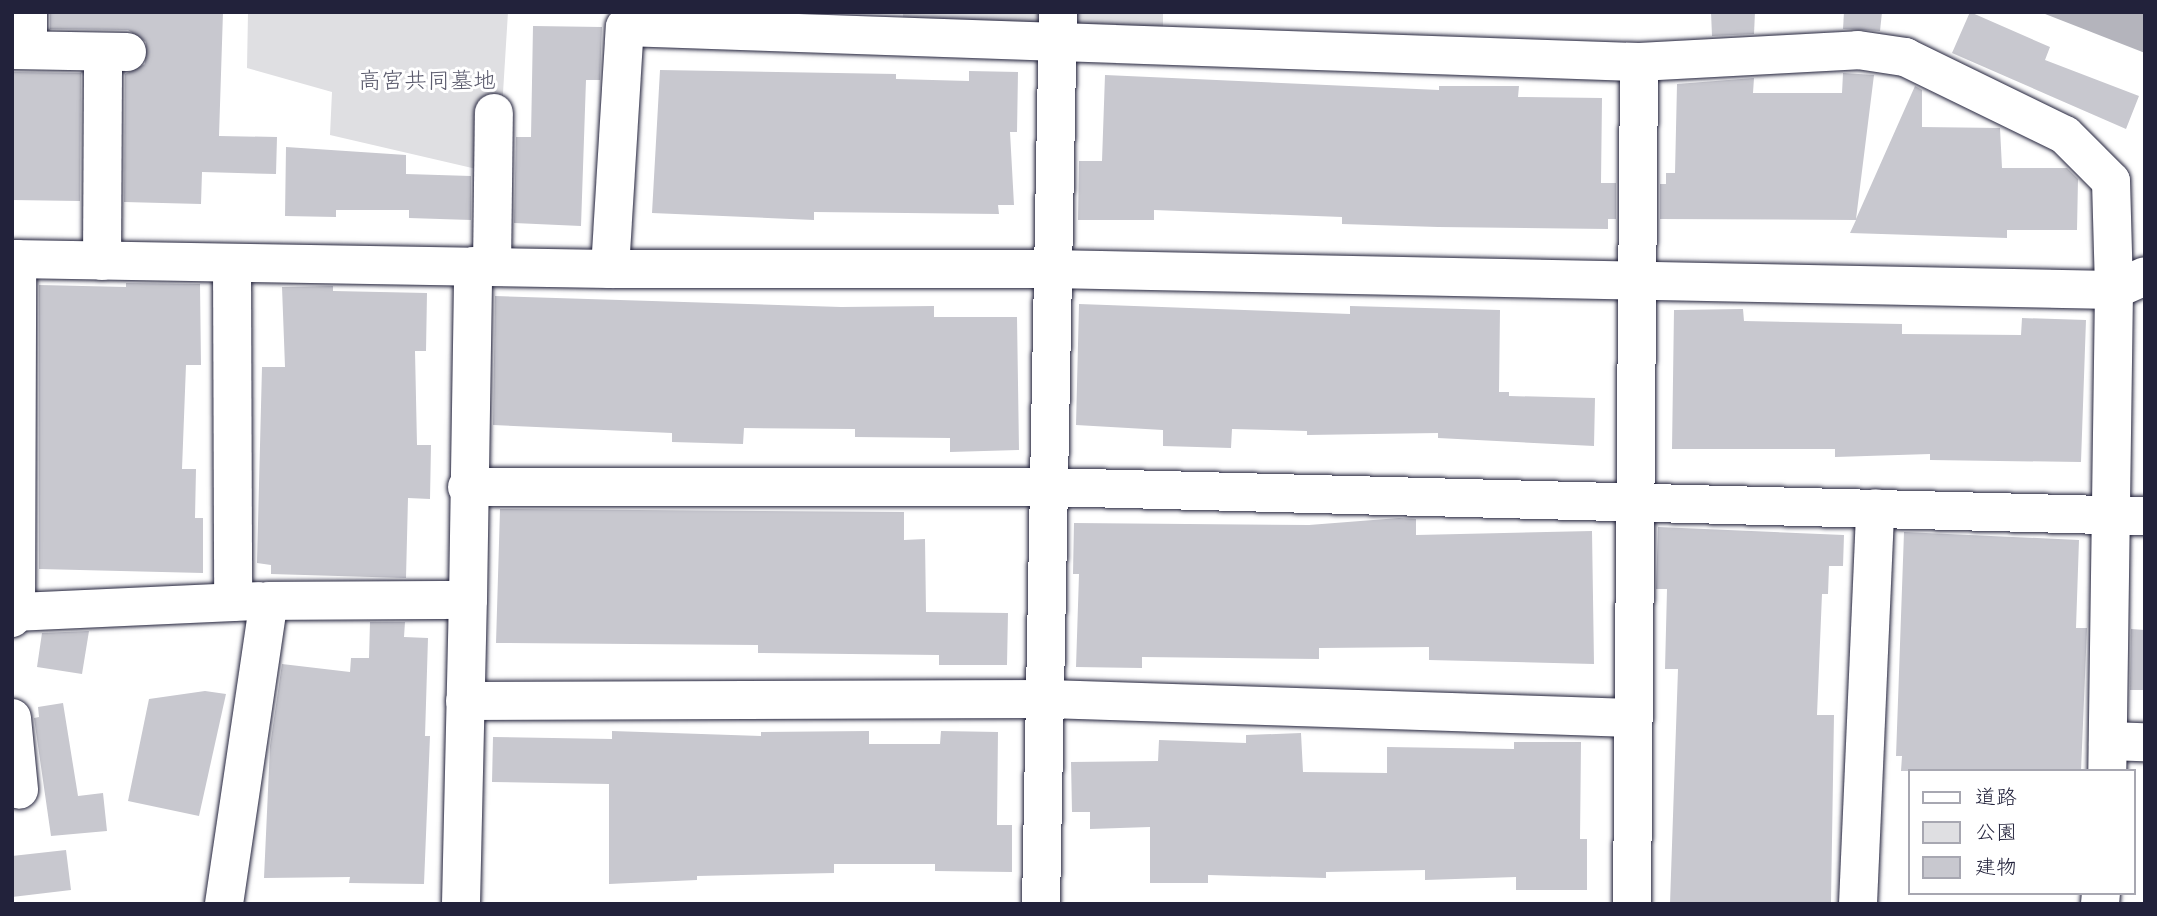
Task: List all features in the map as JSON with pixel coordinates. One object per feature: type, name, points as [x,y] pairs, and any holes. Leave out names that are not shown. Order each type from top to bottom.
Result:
[{"type":"street","points":[[28,12],[20,50],[115,52],[102,261]]},
{"type":"street","points":[[610,269],[625,27],[1058,28],[1639,62],[1858,50],[1905,57],[2065,135],[2111,181],[2130,283],[2128,516],[2120,751]]},
{"type":"street","points":[[1041,904],[1048,699],[1050,269],[1058,28]]},
{"type":"street","points":[[1632,904],[1632,718],[1638,500],[1636,284],[1639,62]]},
{"type":"street","points":[[461,904],[468,600],[467,487],[494,113]]},
{"type":"street","points":[[468,600],[251,602],[14,615],[15,259],[610,269],[1050,269],[1636,284],[2130,283]]},
{"type":"street","points":[[224,904],[251,602],[232,263]]},
{"type":"street","points":[[467,487],[1049,487],[1638,500],[2128,516]]},
{"type":"street","points":[[1858,904],[1875,508]]},
{"type":"street","points":[[465,701],[1048,699],[1632,718]]},
{"type":"street","points":[[12,718],[19,790]]},
{"type":"green space","name":"高宮共同墓地","points":[[248,12],[508,12],[498,174],[330,135],[332,92],[247,68]]},
{"type":"green space","points":[[903,12],[1163,12],[1163,34],[903,20]]},
{"type":"shaded area","points":[[2040,12],[2145,12],[2145,53]]},
{"type":"building","points":[[50,12],[223,12],[219,136],[277,137],[276,174],[202,172],[201,204],[124,202],[125,74],[145,64],[146,42],[128,30],[50,29]]},
{"type":"building","points":[[1711,12],[1755,12],[1754,34],[1712,36]]},
{"type":"building","points":[[1844,12],[1882,12],[1880,31],[1843,29]]},
{"type":"building","points":[[1970,12],[2050,47],[2045,60],[2139,96],[2126,129],[1952,53]]},
{"type":"building","points":[[533,26],[602,27],[600,80],[586,80],[581,226],[514,223],[516,137],[531,137]]},
{"type":"building","points":[[660,70],[896,74],[896,79],[969,81],[969,71],[1018,72],[1017,132],[1010,132],[1014,205],[998,205],[999,214],[814,212],[814,220],[652,213]]},
{"type":"building","points":[[12,72],[81,73],[80,201],[12,200]]},
{"type":"building","points":[[1843,73],[1874,75],[1856,219],[1915,86],[1922,90],[1922,127],[2000,128],[2002,168],[2067,168],[2078,179],[2077,230],[2007,230],[2007,238],[1850,233],[1856,220],[1660,219],[1660,184],[1666,184],[1666,173],[1675,173],[1677,84],[1754,78],[1753,93],[1842,93]]},
{"type":"building","points":[[1105,75],[1439,90],[1439,86],[1519,86],[1518,97],[1602,98],[1601,183],[1616,183],[1616,219],[1608,219],[1608,229],[1342,224],[1342,217],[1154,210],[1154,220],[1078,220],[1079,161],[1102,161]]},
{"type":"building","points":[[286,147],[406,155],[406,174],[471,176],[471,220],[409,218],[409,210],[336,210],[336,217],[285,216]]},
{"type":"building","points":[[126,283],[200,284],[201,365],[186,365],[182,469],[196,469],[195,518],[203,518],[203,573],[39,569],[39,285],[126,287]]},
{"type":"building","points":[[333,286],[333,291],[427,293],[426,351],[415,351],[417,445],[431,445],[430,499],[408,498],[406,578],[271,574],[271,565],[257,563],[262,367],[285,367],[282,287]]},
{"type":"building","points":[[495,296],[841,307],[934,306],[934,317],[1017,317],[1019,450],[950,452],[950,438],[855,437],[855,429],[744,428],[743,444],[672,442],[672,433],[493,425]]},
{"type":"building","points":[[1079,304],[1350,314],[1350,306],[1500,310],[1499,392],[1509,392],[1509,396],[1595,398],[1594,446],[1438,438],[1438,433],[1307,435],[1307,431],[1232,429],[1231,448],[1163,446],[1163,430],[1076,425]]},
{"type":"building","points":[[1743,309],[1744,321],[1902,324],[1902,334],[2021,335],[2022,318],[2086,320],[2081,462],[1930,460],[1930,454],[1835,457],[1835,449],[1672,449],[1674,310]]},
{"type":"building","points":[[500,509],[904,512],[904,540],[925,539],[926,612],[1008,613],[1007,665],[939,665],[939,655],[758,653],[758,645],[496,643]]},
{"type":"building","points":[[1416,519],[1416,535],[1592,531],[1594,664],[1429,660],[1429,647],[1319,648],[1319,659],[1142,657],[1142,668],[1076,667],[1079,574],[1073,574],[1074,523],[1309,525]]},
{"type":"building","points":[[1658,527],[1844,535],[1843,566],[1829,566],[1828,594],[1822,594],[1817,715],[1834,715],[1831,904],[1670,904],[1678,669],[1665,669],[1667,589],[1656,589]]},
{"type":"building","points":[[1904,532],[2079,540],[2076,628],[2087,628],[2081,769],[1901,771],[1902,756],[1896,756]]},
{"type":"building","points":[[370,622],[405,622],[404,637],[428,638],[425,736],[430,736],[424,884],[349,883],[350,877],[264,878],[270,746],[282,664],[350,672],[351,658],[369,658]]},
{"type":"building","points":[[2131,629],[2145,630],[2145,690],[2130,690]]},
{"type":"building","points":[[89,631],[82,674],[37,667],[42,633]]},
{"type":"building","points":[[205,691],[226,694],[199,816],[128,801],[149,699]]},
{"type":"building","points":[[63,703],[78,796],[103,793],[107,831],[51,836],[34,718],[39,717],[38,707]]},
{"type":"building","points":[[612,731],[761,736],[761,732],[869,731],[869,744],[940,744],[941,731],[998,732],[997,825],[1012,825],[1012,872],[935,871],[935,864],[834,864],[834,873],[697,876],[697,880],[609,884],[609,784],[492,782],[493,737],[612,739]]},
{"type":"building","points":[[1301,733],[1303,772],[1387,773],[1387,747],[1514,749],[1514,742],[1581,742],[1580,839],[1587,839],[1587,890],[1516,890],[1516,877],[1425,880],[1425,870],[1326,872],[1326,878],[1208,875],[1208,883],[1150,883],[1150,827],[1090,829],[1090,812],[1072,812],[1071,762],[1158,761],[1159,740],[1246,743],[1246,735]]},
{"type":"building","points":[[66,850],[71,890],[12,897],[12,856]]}]
